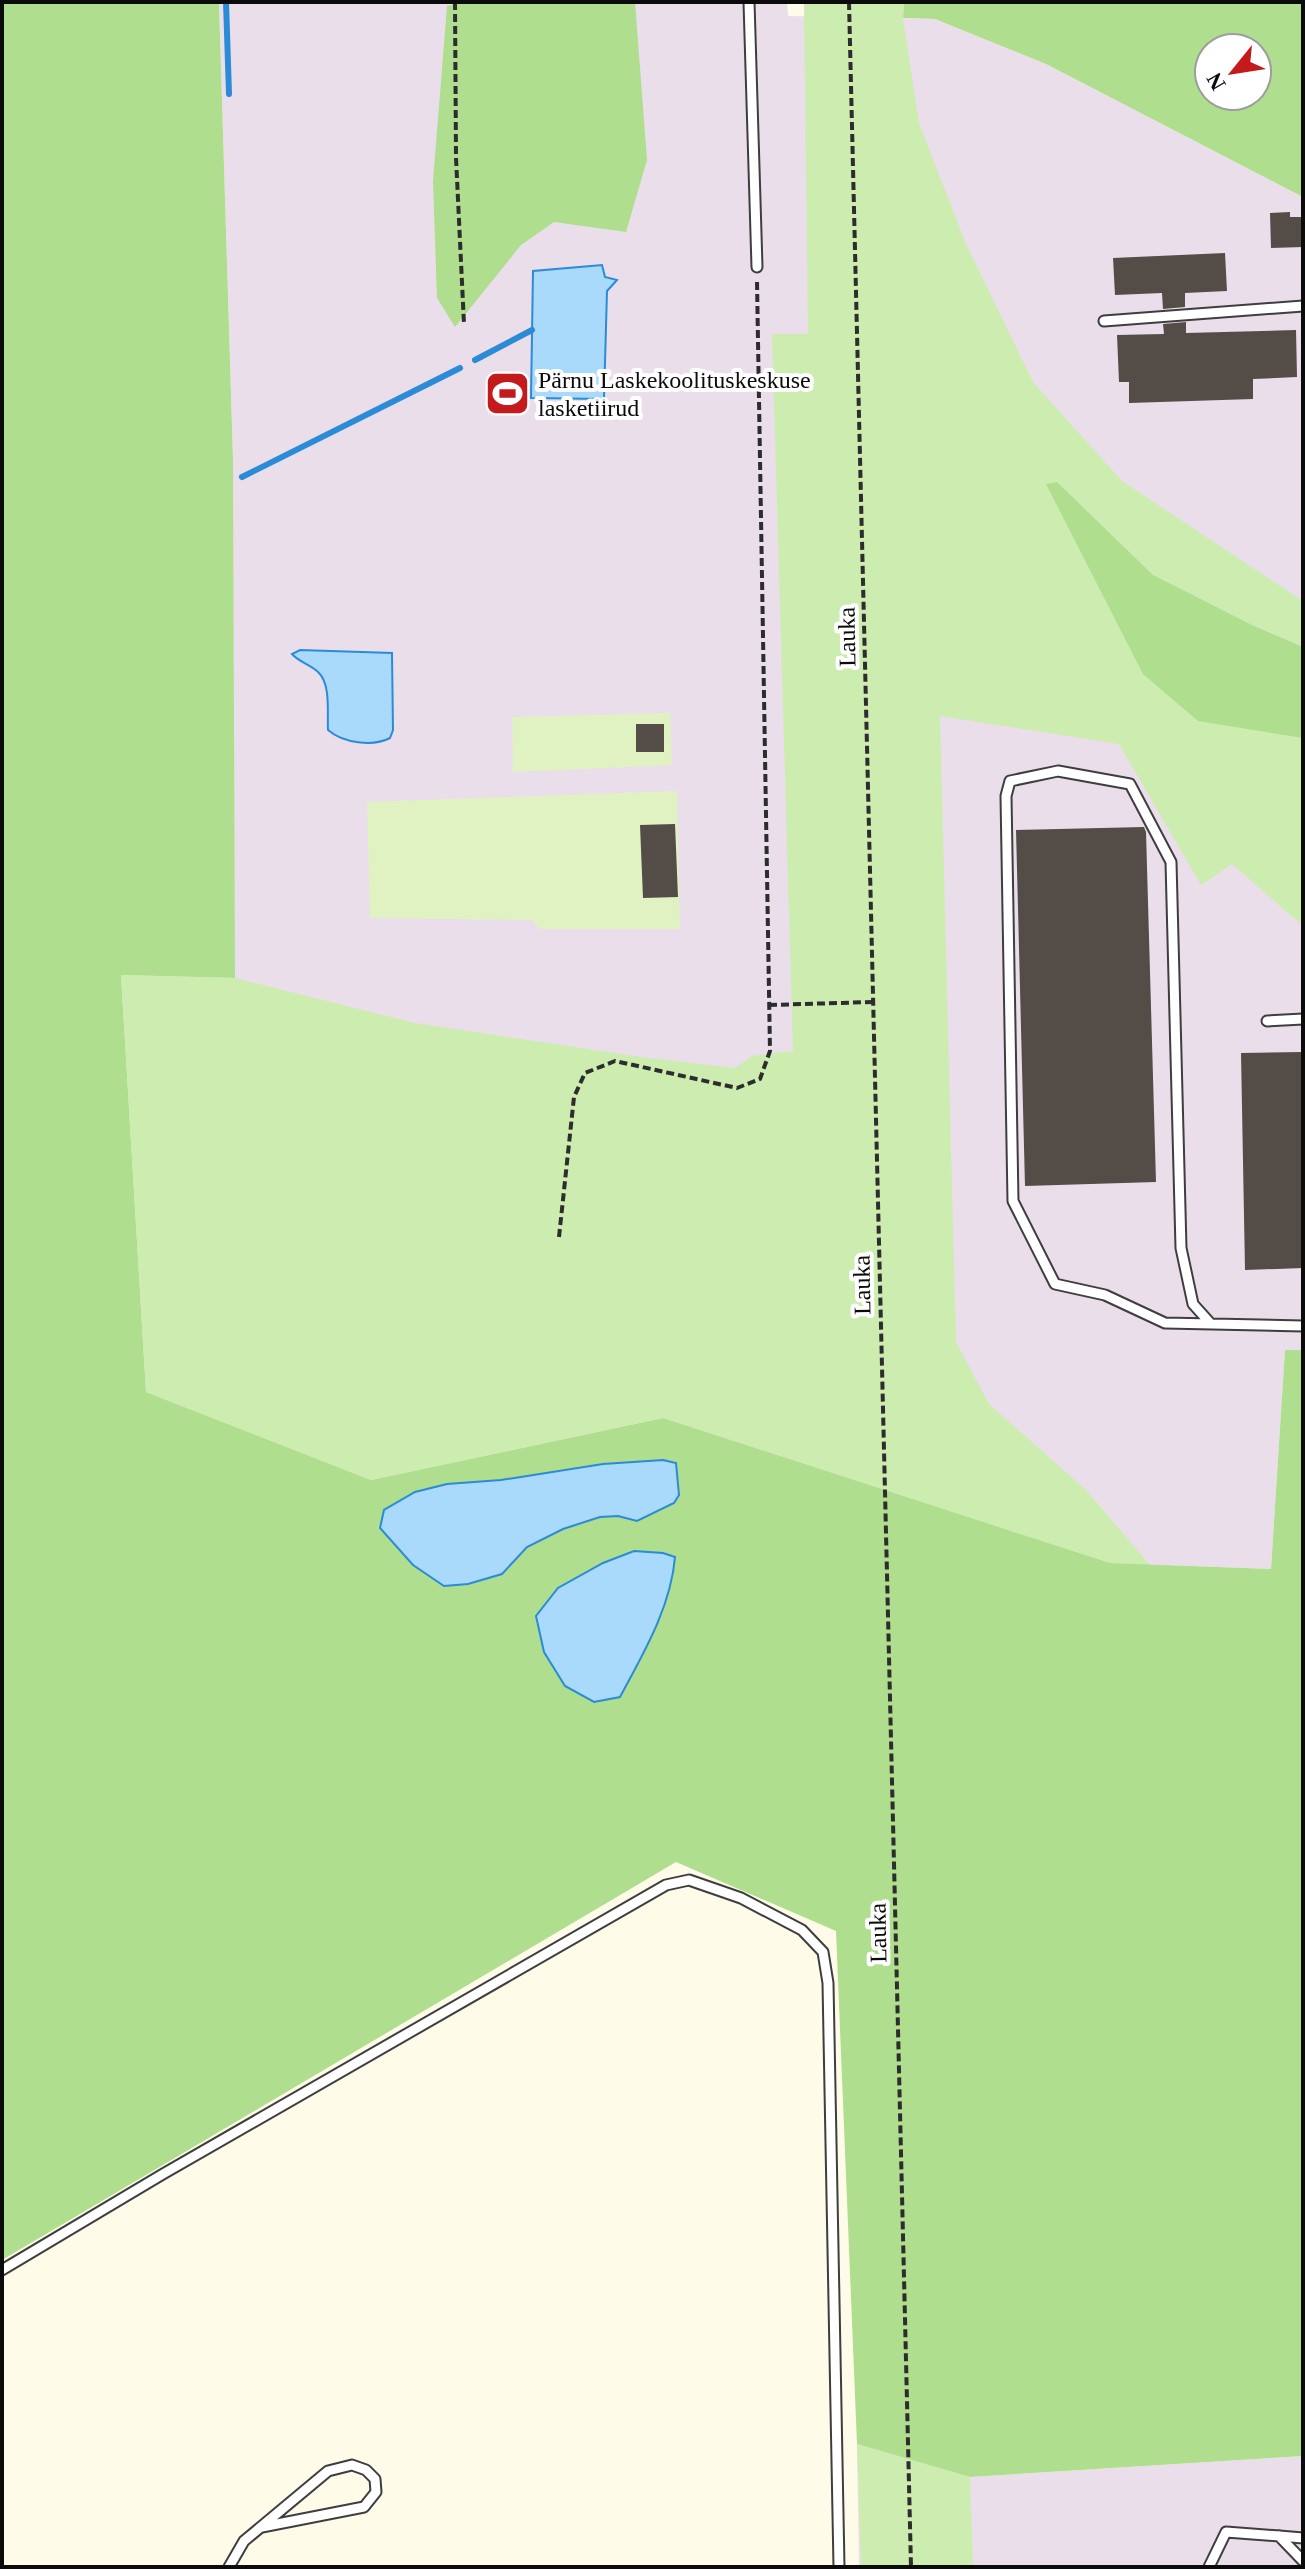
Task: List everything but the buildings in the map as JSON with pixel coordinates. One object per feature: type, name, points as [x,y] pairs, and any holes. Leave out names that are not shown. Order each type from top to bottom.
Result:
[{"type":"lane","points":[[749,2],[757,267]]},
{"type":"lane","points":[[1104,321],[1303,306]]},
{"type":"lane","points":[[1211,1324],[1193,1304],[1181,1248],[1171,862],[1130,784],[1058,771],[1010,781],[1006,796],[1013,1201],[1055,1284],[1105,1295],[1165,1323],[1211,1324],[1303,1326]]},
{"type":"lane","points":[[1267,1021],[1303,1019]]},
{"type":"lane","points":[[2,2270],[666,1885],[689,1880],[741,1898],[802,1930],[823,1952],[828,1983],[839,2567]]},
{"type":"lane","points":[[229,2567],[244,2541],[328,2471],[352,2465],[366,2470],[375,2479],[376,2492],[364,2507],[262,2527]]},
{"type":"lane","points":[[1209,2567],[1226,2532],[1303,2538]]},
{"type":"lane","points":[[1279,2536],[1303,2561]]},
{"type":"path","points":[[455,2],[456,158],[464,324]]},
{"type":"path","name":"Lauka","points":[[849,2],[911,2567]]},
{"type":"path","points":[[559,1237],[574,1097],[585,1073],[615,1061],[737,1088],[760,1079],[770,1051],[757,267]]},
{"type":"path","points":[[769,1005],[873,1002]]},
{"type":"shaded area","points":[[219,2],[787,2],[788,16],[935,19],[1046,64],[1303,197],[1303,1350],[1285,1351],[1271,1569],[1110,1563],[663,1418],[234,978],[233,459]]},
{"type":"shaded area","points":[[857,2444],[970,2477],[1303,2456],[1303,2567],[859,2567]]},
{"type":"green space","points":[[2,2],[219,2],[233,459],[235,978],[121,975],[146,1392],[371,1480],[663,1418],[1110,1563],[1271,1569],[1285,1350],[1303,1350],[1303,2456],[970,2477],[857,2444],[836,1931],[676,1862],[2,2260]]},
{"type":"green space","points":[[463,2],[635,2],[647,160],[626,232],[554,222],[521,245],[455,327],[437,298],[433,181],[447,6]]},
{"type":"green space","points":[[804,2],[904,2],[903,18],[919,123],[966,244],[1033,382],[1122,481],[1303,601],[1303,647],[1153,575],[1057,482],[1278,733],[1303,738],[1303,926],[1232,864],[1201,885],[1119,744],[940,716],[956,1342],[989,1404],[1085,1489],[1150,1565],[1110,1563],[663,1418],[371,1480],[146,1392],[121,975],[235,978],[415,1023],[735,1068],[752,1056],[793,1051],[772,334],[808,334]]},
{"type":"green space","points":[[904,2],[1303,2],[1303,197],[1046,64],[935,19],[903,18]]},
{"type":"green space","points":[[1057,482],[1153,575],[1303,647],[1303,738],[1198,721],[1143,674],[1046,484]]},
{"type":"green space","points":[[670,713],[672,765],[513,772],[512,717]]},
{"type":"green space","points":[[677,791],[680,929],[539,929],[533,920],[370,918],[367,802]]},
{"type":"green space","points":[[857,2444],[970,2477],[973,2567],[861,2567]]},
{"type":"water","points":[[602,265],[605,277],[617,280],[607,291],[604,399],[531,398],[533,271]]},
{"type":"water","points":[[300,650],[392,653],[393,730],[390,738],[358,742],[328,730],[328,700],[323,678],[292,654]]},
{"type":"water","points":[[663,1460],[676,1463],[679,1495],[674,1503],[637,1521],[618,1516],[600,1517],[563,1529],[527,1547],[502,1574],[468,1584],[444,1586],[413,1565],[380,1528],[384,1510],[415,1492],[447,1484],[501,1480],[603,1464]]},
{"type":"water","points":[[634,1551],[675,1557],[668,1594],[655,1630],[620,1697],[594,1702],[565,1686],[544,1652],[536,1616],[558,1588],[603,1563]]},
{"type":"waterway","points":[[226,2],[229,94]]},
{"type":"waterway","points":[[475,360],[532,330]]},
{"type":"waterway","points":[[242,477],[460,368]]},
{"type":"place","name":"Pärnu Laskekoolituskeskuse lasketiirud","points":[[507,394]]}]
